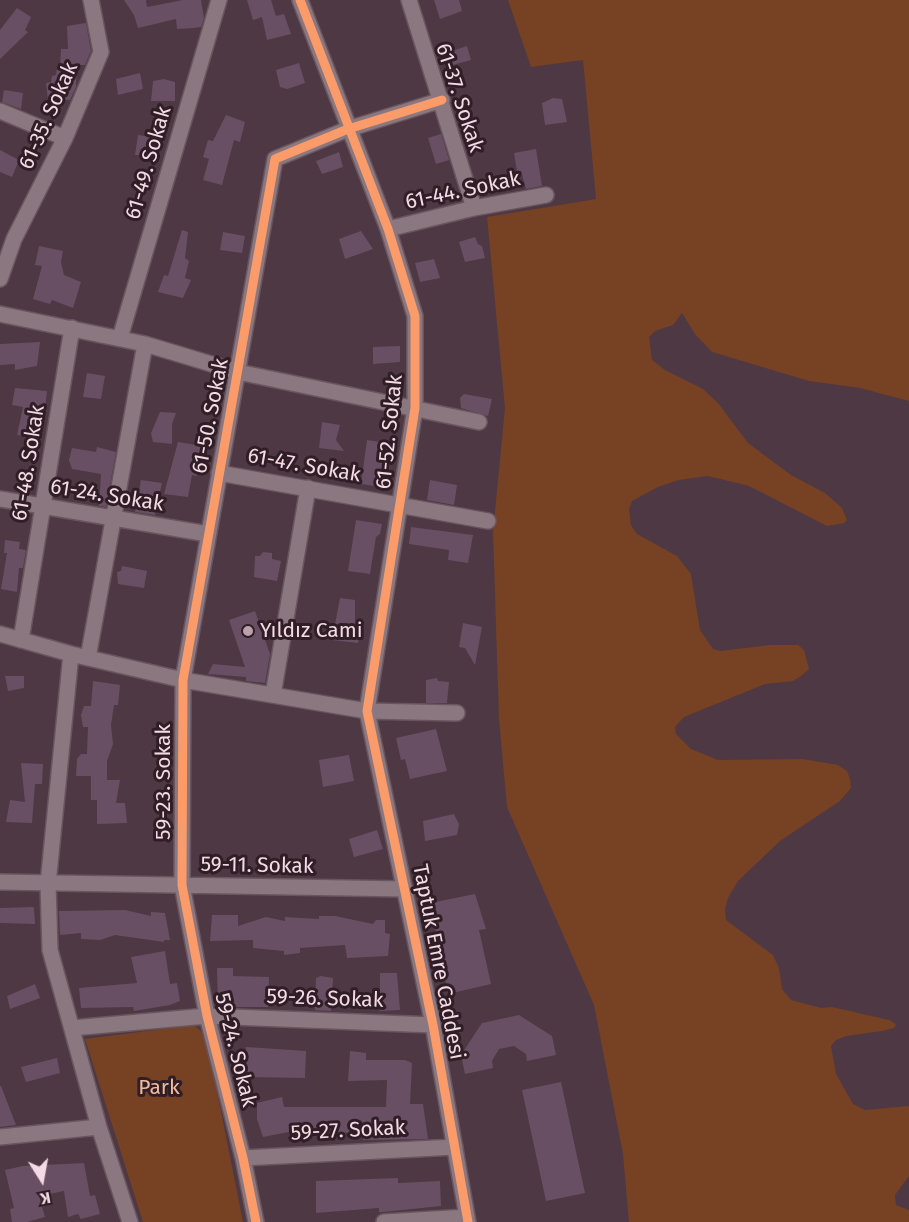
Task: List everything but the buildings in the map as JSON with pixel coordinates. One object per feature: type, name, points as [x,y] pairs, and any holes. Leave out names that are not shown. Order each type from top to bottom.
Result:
[{"type":"street","name":"61-35. Sokak","points":[[0,279],[14,239],[65,138],[100,52],[91,0]]},
{"type":"street","name":"61-49. Sokak","points":[[120,338],[219,0]]},
{"type":"street","name":"61-52. Sokak","points":[[300,0],[388,229],[415,316],[415,408],[368,711]]},
{"type":"street","name":"61-37. Sokak","points":[[409,0],[474,208]]},
{"type":"street","points":[[348,129],[441,100]]},
{"type":"street","points":[[0,111],[65,138]]},
{"type":"street","name":"61-50. Sokak","points":[[183,680],[275,159],[348,129]]},
{"type":"street","name":"61-44. Sokak","points":[[388,229],[474,208],[546,195]]},
{"type":"street","points":[[0,314],[145,344],[238,372],[479,422]]},
{"type":"street","name":"61-48. Sokak","points":[[21,640],[72,328]]},
{"type":"street","points":[[88,658],[145,344]]},
{"type":"street","name":"61-47. Sokak","points":[[219,473],[488,521]]},
{"type":"street","points":[[273,695],[308,488]]},
{"type":"street","name":"61-24. Sokak","points":[[0,499],[208,534]]},
{"type":"street","points":[[0,634],[70,654],[183,680],[368,711],[457,713]]},
{"type":"street","points":[[70,654],[48,884],[50,950],[99,1127],[130,1222]]},
{"type":"street","name":"59-23. Sokak","points":[[182,885],[183,680]]},
{"type":"street","name":"Taptuk Emre Caddesi","points":[[368,711],[433,1025],[468,1220]]},
{"type":"street","name":"59-11. Sokak","points":[[0,882],[405,889]]},
{"type":"street","name":"59-24. Sokak","points":[[182,885],[207,1016],[243,1158],[256,1222]]},
{"type":"street","name":"59-26. Sokak","points":[[72,1028],[207,1016],[433,1025]]},
{"type":"street","points":[[0,1137],[99,1127]]},
{"type":"street","name":"59-27. Sokak","points":[[243,1158],[455,1147]]},
{"type":"street","points":[[384,1222],[468,1220]]},
{"type":"green space","points":[[508,0],[909,0],[909,401],[860,388],[809,381],[712,352],[695,334],[682,313],[673,325],[655,331],[649,337],[652,360],[665,370],[703,389],[718,403],[748,443],[791,475],[825,493],[842,508],[847,520],[844,523],[827,526],[749,486],[708,476],[679,480],[658,487],[632,501],[629,509],[631,525],[637,534],[677,556],[691,574],[700,630],[713,649],[720,651],[770,645],[798,645],[804,650],[809,669],[801,676],[793,681],[765,684],[684,717],[675,727],[676,734],[691,749],[718,760],[802,759],[838,765],[847,771],[851,788],[840,801],[780,841],[738,881],[728,898],[725,909],[726,920],[773,955],[779,968],[782,989],[791,1000],[821,1008],[832,1007],[889,1020],[896,1024],[894,1028],[882,1031],[846,1036],[836,1040],[831,1046],[836,1074],[853,1104],[865,1110],[909,1106],[909,1176],[895,1195],[896,1205],[909,1210],[909,1222],[629,1222],[623,1154],[594,1005],[507,807],[499,719],[493,532],[505,408],[487,217],[596,199],[583,60],[531,67]]},
{"type":"green space","name":"Park","points":[[194,1025],[206,1036],[243,1222],[143,1222],[85,1039]]},
{"type":"cycle path","points":[[300,0],[388,229],[415,316],[415,408],[367,711],[433,1025],[468,1222]]},
{"type":"cycle path","points":[[256,1222],[243,1158],[207,1016],[182,885],[183,680],[275,159],[348,129],[442,100]]},
{"type":"place","name":"Yıldız Cami","points":[[248,631]]}]
